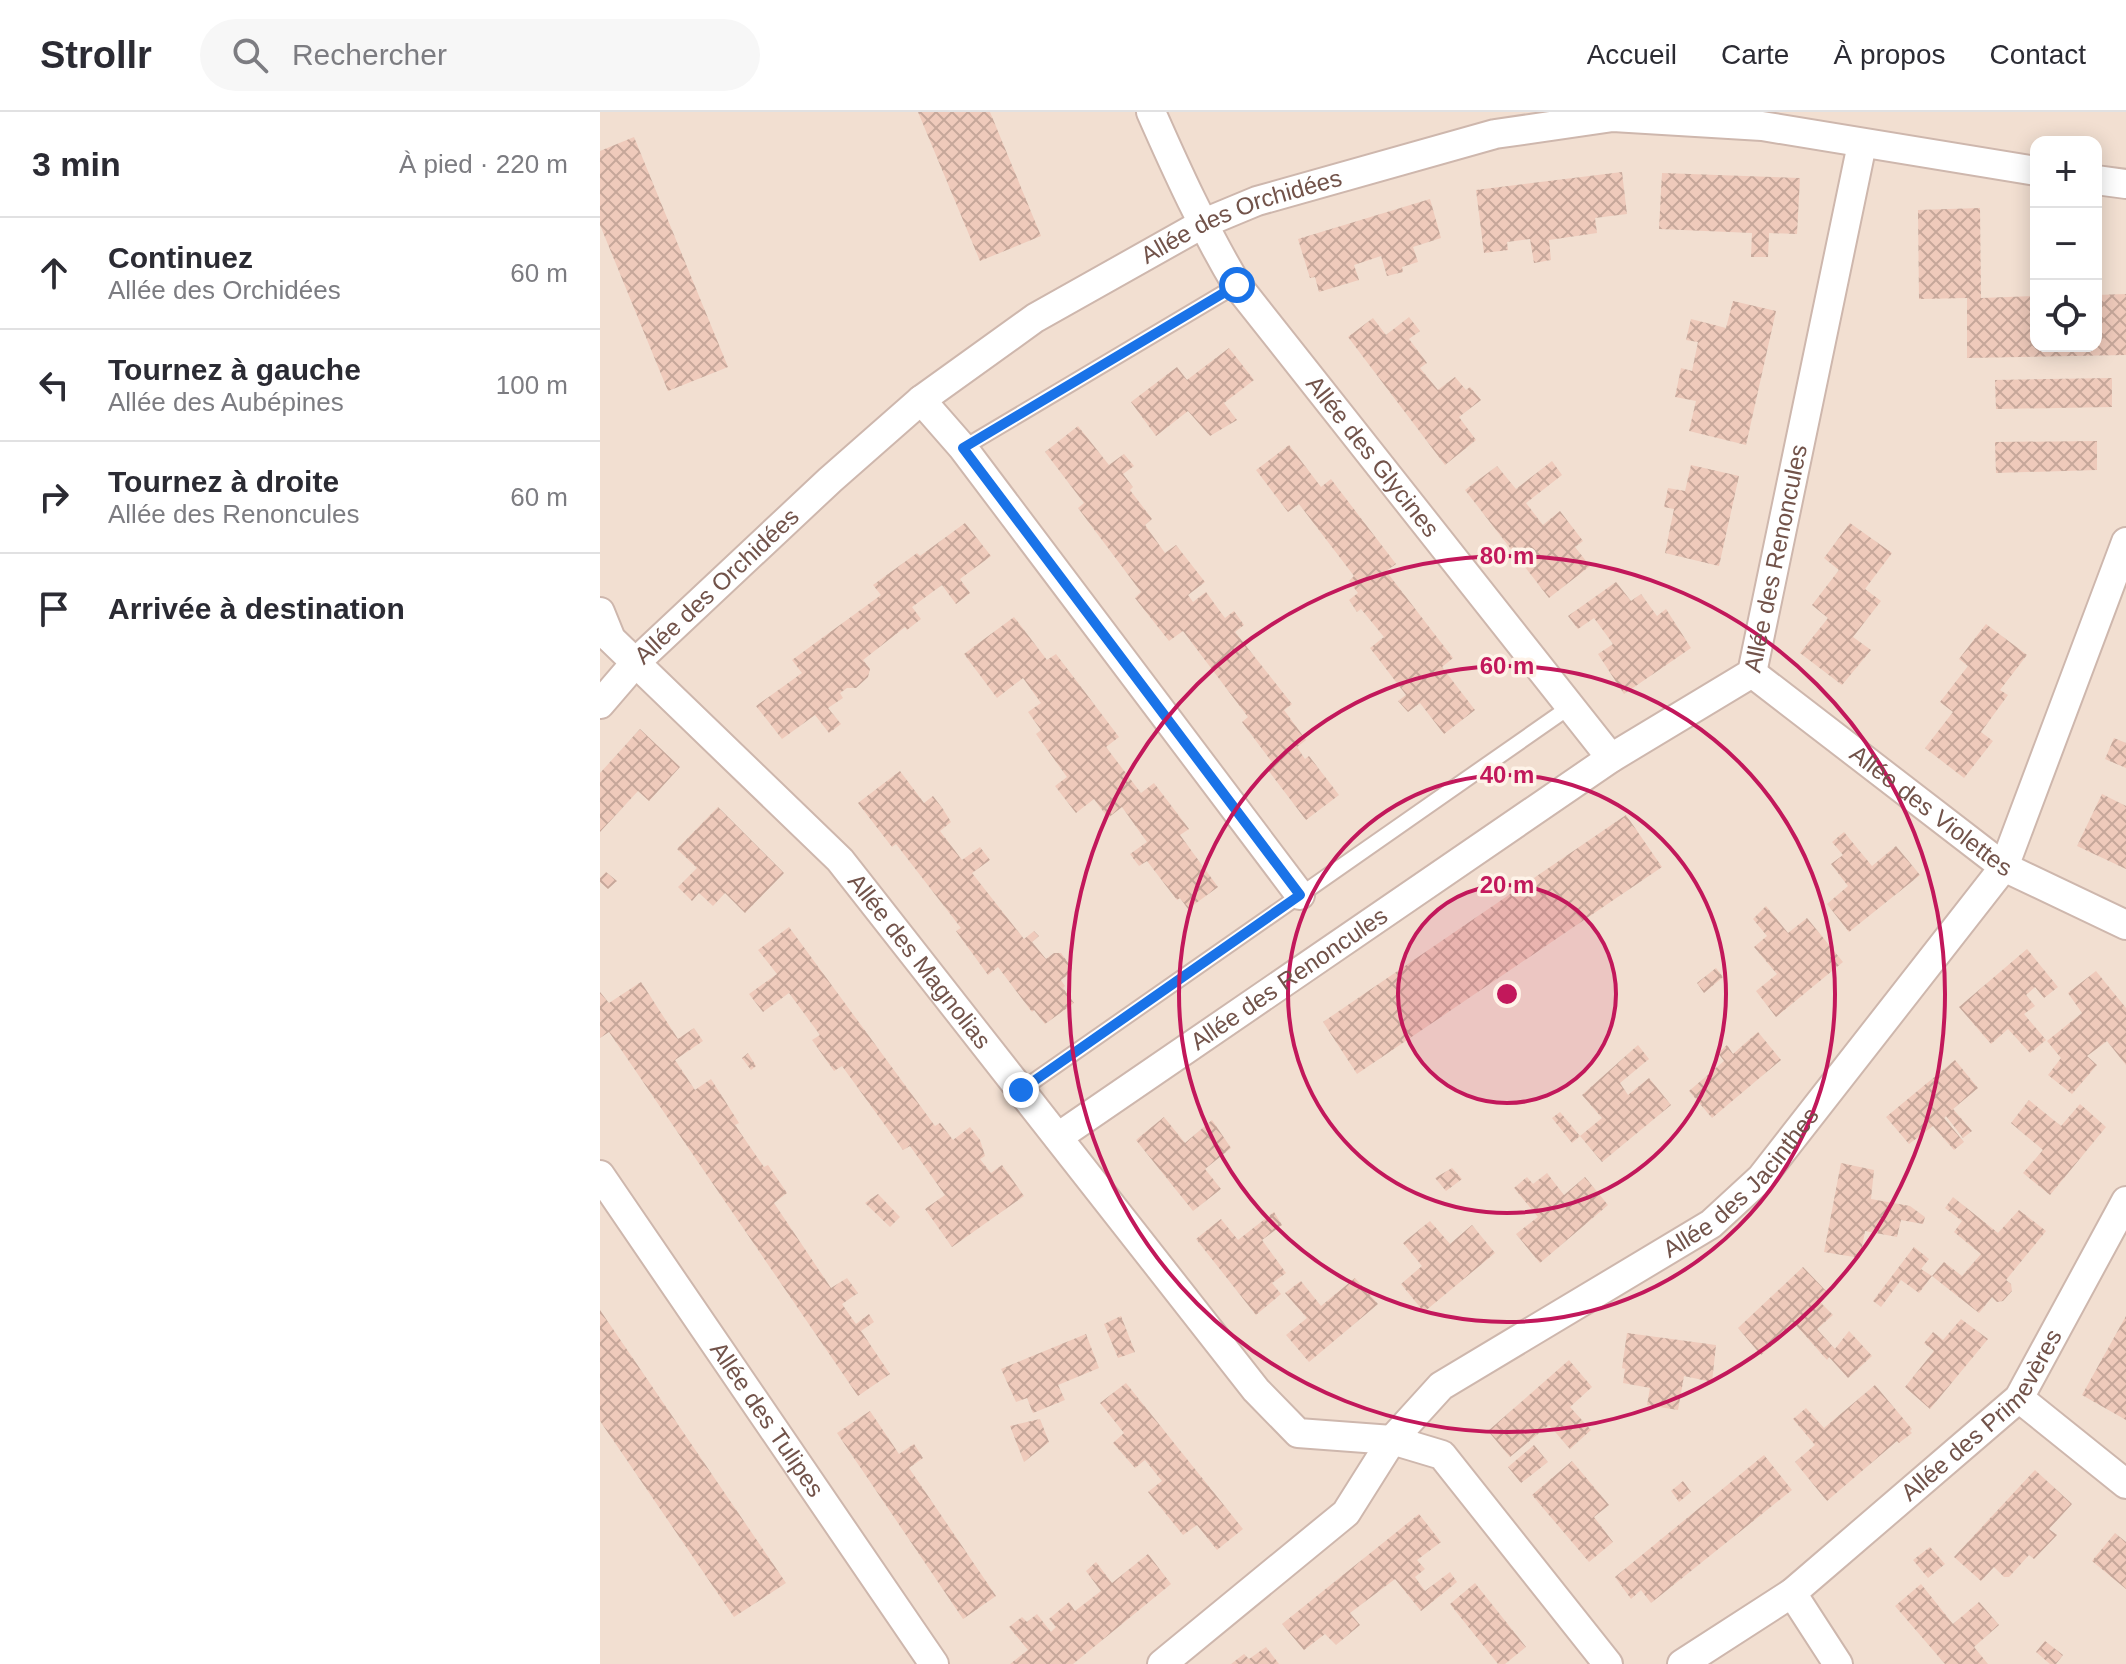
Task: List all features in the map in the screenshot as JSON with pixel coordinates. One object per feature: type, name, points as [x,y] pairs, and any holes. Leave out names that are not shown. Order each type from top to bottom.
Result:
[{"type":"street","name":"Allée des Glycines","points":[[1151,112],[1211,242],[1237,285],[1611,758]]},
{"type":"street","name":"Allée des Orchidées","points":[[600,704],[637,661],[830,480],[921,400],[1035,318],[1204,223],[1257,201],[1495,134],[1613,117],[1762,126],[2030,170]]},
{"type":"street","name":"Allée des Renoncules","points":[[1058,1137],[1611,758],[1752,673],[1862,144]]},
{"type":"street","points":[[2102,181],[2126,184]]},
{"type":"street","points":[[921,400],[963,448],[1300,895]]},
{"type":"street","name":"Allée des Jacinthes","points":[[1162,1664],[1346,1513],[1392,1440],[1441,1386],[1711,1224],[1761,1178],[2004,867],[2126,542]]},
{"type":"street","name":"Allée des Magnolias","points":[[600,612],[611,639],[840,860],[1256,1390],[1298,1433],[1392,1440],[1442,1455],[1608,1664]]},
{"type":"street","name":"Allée des Violettes","points":[[1752,673],[2004,867],[2126,925]]},
{"type":"street","name":"Allée des Tulipes","points":[[600,1175],[934,1664]]},
{"type":"street","name":"Allée des Primevères","points":[[1682,1664],[1792,1593],[2019,1398],[2126,1201]]},
{"type":"street","points":[[2019,1398],[2126,1484]]},
{"type":"street","points":[[1792,1593],[1838,1664]]},
{"type":"lane","points":[[963,448],[1237,285]]},
{"type":"lane","points":[[1021,1090],[1571,706]]},
{"type":"shaded area","points":[[600,112],[2126,112],[2126,1664],[600,1664]]},
{"type":"building","points":[[918,112],[990,112],[1041,236],[980,261]]},
{"type":"building","points":[[634,137],[728,367],[668,391],[600,225],[600,151]]},
{"type":"building","points":[[1622,172],[1627,214],[1595,218],[1597,233],[1549,240],[1551,260],[1534,263],[1530,239],[1507,242],[1508,250],[1484,253],[1476,190]]},
{"type":"building","points":[[1662,173],[1800,178],[1797,234],[1769,233],[1768,257],[1751,257],[1752,233],[1659,229]]},
{"type":"building","points":[[1430,199],[1441,238],[1413,247],[1418,262],[1402,267],[1403,272],[1387,276],[1381,256],[1354,265],[1359,280],[1319,292],[1315,277],[1310,278],[1298,239]]},
{"type":"building","points":[[1980,208],[1981,298],[2030,296],[2030,352],[2102,352],[2102,295],[2126,294],[2126,355],[1967,358],[1967,298],[1919,299],[1918,210]]},
{"type":"building","points":[[1733,301],[1776,311],[1746,445],[1689,431],[1696,401],[1675,397],[1681,368],[1692,371],[1698,342],[1686,340],[1691,319],[1726,328]]},
{"type":"building","points":[[1409,317],[1420,331],[1409,339],[1427,363],[1420,368],[1438,390],[1455,377],[1466,390],[1470,387],[1481,400],[1459,417],[1476,440],[1445,465],[1348,337],[1373,318],[1386,335]]},
{"type":"building","points":[[1229,348],[1254,380],[1224,403],[1237,420],[1210,436],[1188,411],[1156,436],[1131,402],[1177,367],[1187,380]]},
{"type":"building","points":[[2112,378],[2112,407],[1996,409],[1995,380]]},
{"type":"building","points":[[1078,426],[1109,465],[1124,454],[1134,466],[1123,474],[1133,487],[1130,490],[1152,519],[1145,525],[1165,553],[1176,545],[1205,582],[1188,595],[1193,602],[1206,592],[1225,618],[1234,611],[1244,625],[1235,632],[1292,704],[1284,710],[1306,740],[1297,747],[1305,759],[1309,756],[1339,795],[1306,820],[1268,770],[1274,765],[1242,722],[1248,717],[1183,631],[1169,641],[1135,598],[1141,592],[1078,508],[1084,503],[1045,452]]},
{"type":"building","points":[[2097,441],[2097,470],[1996,473],[1995,442]]},
{"type":"building","points":[[1289,445],[1321,487],[1331,479],[1396,564],[1386,571],[1453,658],[1442,667],[1475,710],[1444,734],[1420,703],[1408,712],[1398,701],[1406,695],[1370,648],[1384,637],[1361,609],[1357,612],[1349,600],[1358,593],[1349,581],[1354,576],[1299,504],[1288,512],[1256,470]]},
{"type":"building","points":[[1552,461],[1562,475],[1526,503],[1543,525],[1560,511],[1583,541],[1575,547],[1590,566],[1549,598],[1465,490],[1497,466],[1516,489]]},
{"type":"building","points":[[1691,465],[1739,476],[1719,566],[1665,553],[1674,509],[1664,507],[1668,488],[1685,491]]},
{"type":"building","points":[[965,523],[991,556],[960,579],[970,593],[956,604],[942,585],[912,607],[921,619],[907,630],[905,627],[863,660],[870,669],[868,677],[856,688],[847,688],[840,693],[843,698],[828,708],[841,724],[829,733],[815,715],[782,739],[756,706],[802,673],[792,660],[881,595],[873,585]]},
{"type":"building","points":[[1850,523],[1892,553],[1865,589],[1881,601],[1853,637],[1871,650],[1842,685],[1800,653],[1828,618],[1812,605],[1839,570],[1824,558]]},
{"type":"building","points":[[1616,582],[1631,601],[1641,594],[1657,616],[1666,609],[1691,648],[1624,694],[1598,654],[1613,644],[1594,618],[1578,629],[1568,616]]},
{"type":"building","points":[[1014,617],[1047,660],[1056,654],[1119,737],[1106,747],[1141,793],[1154,783],[1189,829],[1180,835],[1218,887],[1188,909],[1180,898],[1177,900],[1147,861],[1139,866],[1130,854],[1147,842],[1122,807],[1108,818],[1094,799],[1076,813],[1055,786],[1067,777],[1036,734],[1041,730],[1028,712],[1041,703],[1023,678],[997,698],[964,654]]},
{"type":"building","points":[[1986,624],[2027,655],[2000,690],[2008,695],[1981,732],[1993,741],[1964,778],[1925,748],[1953,712],[1940,702],[1968,666],[1959,659]]},
{"type":"building","points":[[640,729],[680,767],[649,801],[638,791],[600,832],[600,773]]},
{"type":"building","points":[[2114,738],[2126,743],[2126,768],[2105,759]]},
{"type":"building","points":[[900,771],[924,803],[933,796],[943,809],[951,822],[940,831],[962,860],[980,847],[990,860],[972,873],[1024,939],[1034,931],[1039,936],[1032,942],[1046,959],[1054,953],[1061,953],[1072,968],[1061,980],[1074,1003],[1045,1024],[998,967],[988,975],[956,931],[961,928],[896,844],[892,847],[858,803]]},
{"type":"building","points":[[2102,794],[2126,806],[2126,869],[2077,846]]},
{"type":"building","points":[[718,807],[784,873],[745,913],[725,893],[713,906],[699,893],[692,901],[678,887],[697,868],[677,849]]},
{"type":"building","points":[[1626,815],[1662,867],[1357,1074],[1323,1022]]},
{"type":"building","points":[[1844,832],[1872,866],[1896,846],[1920,875],[1849,932],[1827,904],[1848,886],[1831,864],[1843,855],[1832,842]]},
{"type":"building","points":[[606,872],[617,881],[608,889],[600,882]]},
{"type":"building","points":[[1766,906],[1788,933],[1807,918],[1843,962],[1776,1017],[1756,991],[1777,974],[1754,947],[1767,936],[1753,919]]},
{"type":"building","points":[[789,927],[935,1126],[940,1123],[953,1140],[970,1127],[980,1140],[985,1156],[980,1159],[991,1173],[1002,1165],[1024,1196],[952,1247],[925,1209],[945,1195],[910,1146],[903,1150],[842,1066],[834,1071],[812,1040],[820,1035],[789,993],[763,1012],[749,994],[777,974],[758,950]]},
{"type":"building","points":[[2027,949],[2058,987],[2044,998],[2035,987],[2026,995],[2035,1006],[2024,1014],[2046,1040],[2030,1053],[2008,1029],[1991,1044],[1959,1007]]},
{"type":"building","points":[[1716,968],[1723,977],[1704,993],[1697,983]]},
{"type":"building","points":[[2096,971],[2126,1008],[2126,1065],[2107,1041],[2087,1056],[2097,1065],[2072,1094],[2048,1075],[2061,1058],[2047,1041],[2082,1013],[2068,993]]},
{"type":"building","points":[[641,982],[678,1039],[694,1028],[703,1041],[675,1060],[695,1090],[711,1079],[739,1123],[735,1125],[764,1167],[768,1165],[787,1193],[774,1203],[831,1288],[847,1278],[858,1293],[842,1304],[856,1324],[869,1314],[874,1322],[861,1331],[890,1374],[858,1396],[609,1032],[600,1038],[600,992],[609,1003]]},
{"type":"building","points":[[1758,1032],[1781,1060],[1712,1118],[1689,1091],[1724,1061],[1718,1053],[1727,1045],[1733,1054]]},
{"type":"building","points":[[1638,1045],[1649,1059],[1620,1083],[1628,1095],[1649,1078],[1671,1105],[1602,1162],[1580,1136],[1602,1118],[1582,1095]]},
{"type":"building","points":[[748,1053],[756,1066],[751,1070],[742,1058]]},
{"type":"building","points":[[1955,1060],[1978,1088],[1953,1109],[1972,1131],[1963,1138],[1946,1116],[1944,1118],[1964,1142],[1954,1150],[1933,1126],[1909,1144],[1886,1117]]},
{"type":"building","points":[[2029,1100],[2061,1126],[2080,1104],[2106,1127],[2050,1195],[2023,1173],[2043,1150],[2011,1123]]},
{"type":"building","points":[[1560,1112],[1580,1136],[1572,1143],[1552,1118]]},
{"type":"building","points":[[1164,1117],[1185,1143],[1212,1120],[1231,1148],[1205,1169],[1221,1189],[1193,1211],[1136,1140]]},
{"type":"building","points":[[1841,1163],[1874,1170],[1871,1199],[1910,1206],[1925,1217],[1923,1224],[1901,1220],[1897,1237],[1865,1231],[1860,1258],[1824,1252]]},
{"type":"building","points":[[1452,1168],[1462,1179],[1446,1191],[1435,1178]]},
{"type":"building","points":[[1547,1173],[1564,1195],[1585,1177],[1608,1205],[1540,1263],[1516,1234],[1538,1217],[1514,1188],[1527,1177],[1533,1184]]},
{"type":"building","points":[[878,1194],[900,1217],[890,1227],[865,1203]]},
{"type":"building","points":[[1953,1197],[1998,1233],[2019,1210],[2046,1231],[2006,1280],[2011,1284],[2012,1291],[2003,1301],[1997,1302],[1992,1297],[1979,1313],[1932,1276],[1944,1262],[1962,1276],[1981,1254],[1954,1232],[1962,1221],[1945,1208]]},
{"type":"building","points":[[1274,1212],[1282,1225],[1262,1240],[1286,1273],[1272,1283],[1281,1294],[1256,1315],[1196,1239],[1221,1219],[1238,1240]]},
{"type":"building","points":[[1430,1221],[1450,1244],[1472,1225],[1495,1253],[1424,1312],[1401,1284],[1422,1266],[1403,1243]]},
{"type":"building","points":[[1914,1247],[1929,1259],[1921,1269],[1932,1276],[1919,1293],[1901,1280],[1881,1307],[1873,1301]]},
{"type":"building","points":[[1803,1267],[1829,1294],[1820,1302],[1833,1315],[1817,1329],[1835,1349],[1849,1331],[1872,1356],[1848,1378],[1796,1325],[1761,1355],[1738,1328]]},
{"type":"building","points":[[1355,1278],[1378,1304],[1309,1362],[1286,1335],[1307,1318],[1285,1293],[1301,1281],[1321,1306]]},
{"type":"building","points":[[600,1310],[786,1583],[734,1617],[600,1421]]},
{"type":"building","points":[[1121,1316],[1135,1352],[1118,1358],[1104,1324]]},
{"type":"building","points":[[2126,1316],[2126,1420],[2082,1395]]},
{"type":"building","points":[[1961,1319],[1988,1339],[1930,1409],[1905,1387],[1934,1351],[1924,1343],[1933,1332],[1943,1340]]},
{"type":"building","points":[[1627,1333],[1716,1345],[1712,1382],[1684,1376],[1678,1410],[1647,1405],[1650,1388],[1623,1383]]},
{"type":"building","points":[[1086,1334],[1099,1368],[1058,1385],[1065,1400],[1033,1413],[1027,1398],[1016,1402],[1001,1369]]},
{"type":"building","points":[[1569,1360],[1592,1387],[1570,1407],[1591,1430],[1570,1449],[1549,1425],[1510,1457],[1488,1431]]},
{"type":"building","points":[[1126,1383],[1243,1529],[1217,1550],[1197,1525],[1183,1535],[1148,1492],[1162,1481],[1145,1460],[1135,1468],[1113,1443],[1124,1433],[1100,1403]]},
{"type":"building","points":[[1875,1385],[1912,1429],[1912,1433],[1899,1443],[1897,1441],[1827,1501],[1795,1462],[1815,1445],[1793,1419],[1806,1408],[1824,1428]]},
{"type":"building","points":[[870,1411],[899,1454],[914,1444],[923,1458],[909,1468],[996,1596],[963,1619],[837,1433]]},
{"type":"building","points":[[1040,1419],[1049,1442],[1024,1462],[1010,1426]]},
{"type":"building","points":[[1534,1445],[1548,1462],[1521,1483],[1508,1467]]},
{"type":"building","points":[[1764,1455],[1792,1490],[1651,1603],[1641,1590],[1631,1599],[1615,1577]]},
{"type":"building","points":[[1572,1461],[1609,1505],[1594,1517],[1613,1542],[1589,1562],[1532,1495]]},
{"type":"building","points":[[2035,1470],[2072,1504],[2049,1529],[2057,1535],[2034,1559],[2029,1555],[2009,1577],[2004,1577],[1994,1567],[1981,1581],[1954,1557]]},
{"type":"building","points":[[1683,1481],[1691,1492],[1679,1502],[1671,1491]]},
{"type":"building","points":[[1419,1514],[1441,1542],[1417,1560],[1425,1569],[1415,1577],[1425,1591],[1450,1572],[1457,1582],[1421,1611],[1395,1579],[1350,1613],[1360,1625],[1336,1645],[1325,1634],[1304,1650],[1282,1624]]},
{"type":"building","points":[[2115,1533],[2126,1542],[2126,1589],[2092,1561]]},
{"type":"building","points":[[1930,1547],[1945,1564],[1928,1578],[1913,1560]]},
{"type":"building","points":[[1148,1554],[1171,1584],[1073,1664],[1010,1664],[1028,1650],[1009,1627],[1022,1617],[1027,1622],[1037,1614],[1051,1632],[1056,1627],[1049,1619],[1069,1602],[1075,1611],[1101,1591],[1086,1571],[1096,1562],[1112,1583]]},
{"type":"building","points":[[1475,1583],[1526,1647],[1505,1664],[1498,1664],[1450,1604]]},
{"type":"building","points":[[1921,1584],[1953,1624],[1979,1602],[1999,1625],[1974,1647],[1988,1664],[1945,1664],[1895,1606]]},
{"type":"building","points":[[2045,1641],[2063,1655],[2056,1664],[2050,1664],[2036,1652]]},
{"type":"building","points":[[1266,1647],[1279,1664],[1231,1664],[1244,1654],[1249,1659]]},
{"type":"route","points":[[1021,1090],[1300,895],[963,448],[1237,285]]}]
